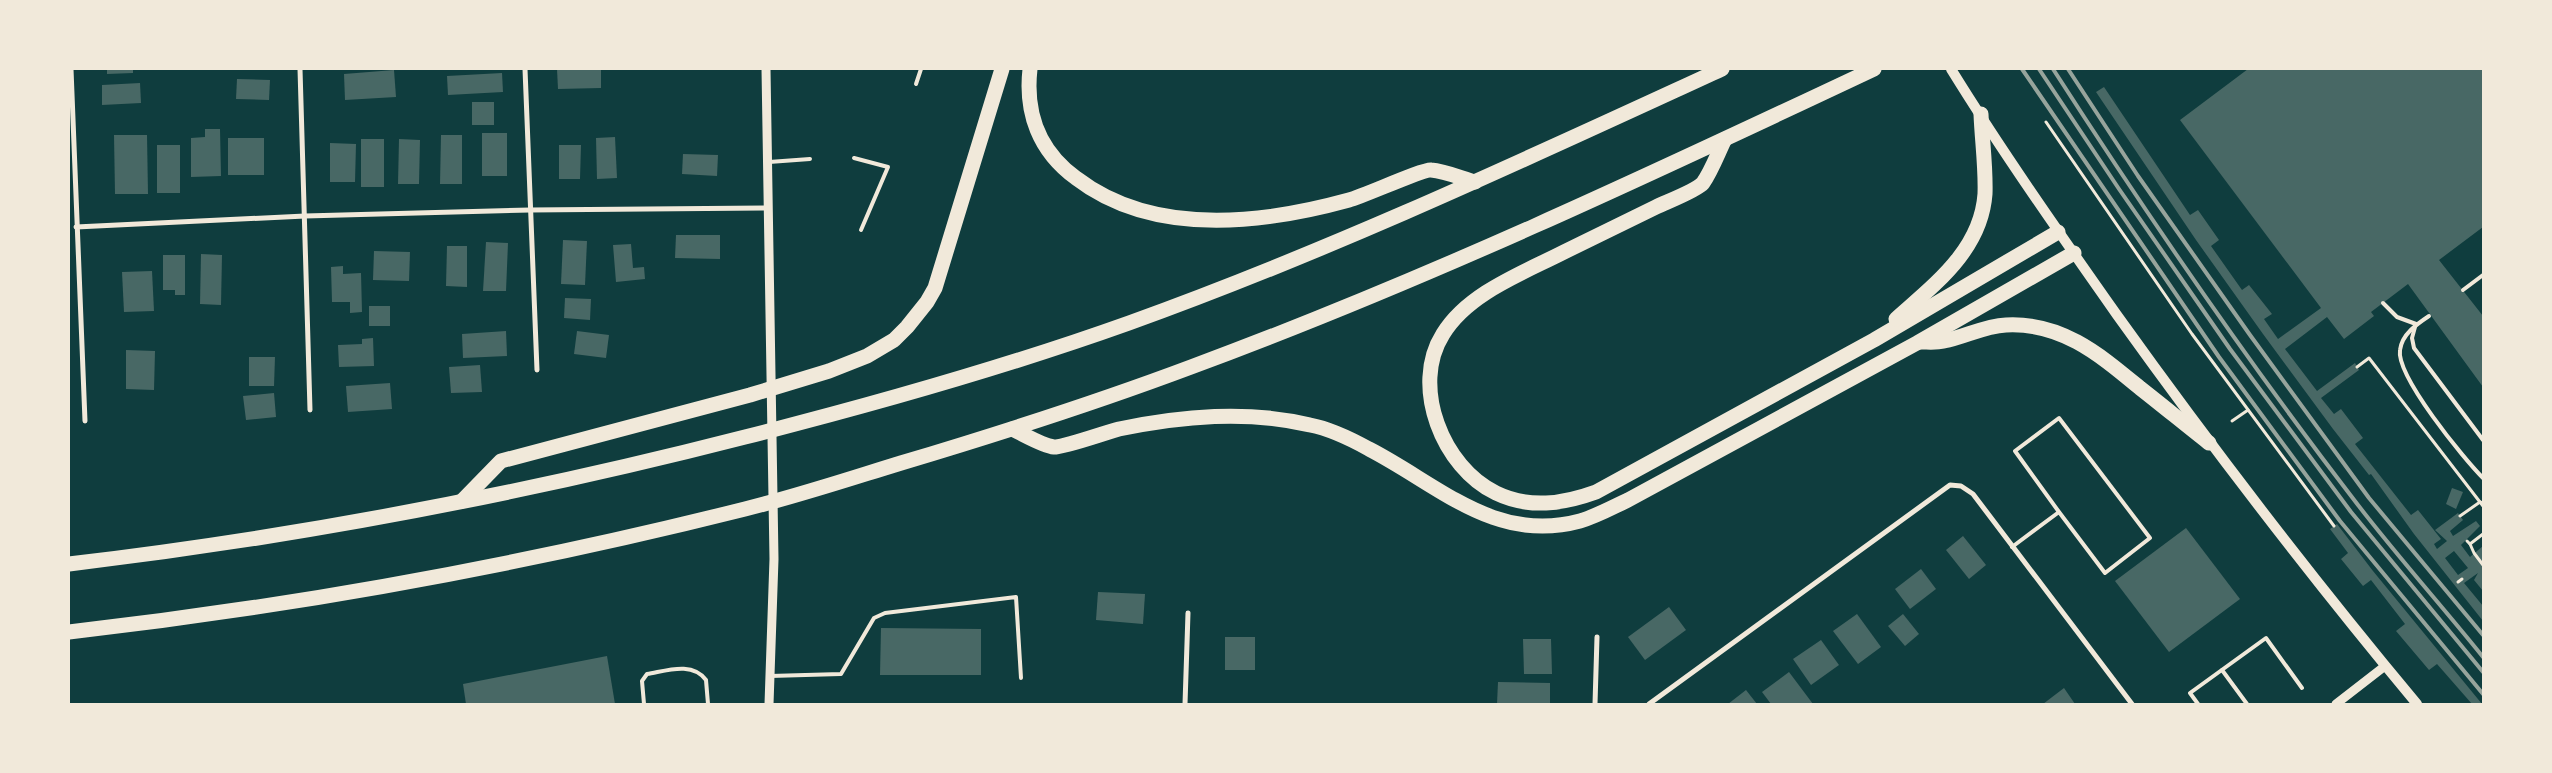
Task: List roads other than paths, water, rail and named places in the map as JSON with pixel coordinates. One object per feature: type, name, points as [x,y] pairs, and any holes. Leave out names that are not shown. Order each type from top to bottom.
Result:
[{"type":"highway","points":[[462,501],[501,461],[750,395],[810,377],[866,356],[894,340],[927,302],[938,281],[1002,69]]},
{"type":"highway","points":[[1030,69],[1030,108],[1039,134],[1053,157],[1072,176],[1097,193],[1142,211],[1209,220],[1286,214],[1355,198],[1429,169],[1475,182]]},
{"type":"highway","points":[[69,564],[249,539],[462,501],[686,452],[852,410],[982,372],[1129,323],[1264,272],[1475,182],[1722,69]]},
{"type":"highway","points":[[69,632],[214,615],[420,581],[560,552],[749,508],[1012,430],[1173,374],[1325,316],[1528,229],[1874,69]]},
{"type":"highway","points":[[1874,340],[1943,276],[1961,256],[1975,234],[1980,222],[1985,196],[1980,114]]},
{"type":"highway","points":[[1725,139],[1702,184],[1496,288],[1463,310],[1452,322],[1436,348],[1430,382],[1431,399],[1441,432],[1458,460],[1482,485],[1512,499],[1545,504],[1577,499],[1613,483],[1874,340],[2058,232]]},
{"type":"highway","points":[[1012,430],[1054,447],[1136,426],[1193,418],[1252,416],[1293,421],[1328,430],[1361,445],[1482,514],[1525,526],[1552,526],[1581,520],[1628,500],[1917,343],[2074,253]]},
{"type":"highway","points":[[1917,343],[1943,341],[1975,331],[2005,325],[2033,326],[2060,333],[2086,345],[2208,443]]},
{"type":"main road","points":[[1953,73],[2058,232],[2208,443],[2417,704]]},
{"type":"street","points":[[71,69],[85,420]]},
{"type":"street","points":[[300,69],[310,410]]},
{"type":"street","points":[[526,69],[537,370]]},
{"type":"street","points":[[766,69],[770,208],[774,559],[769,704]]},
{"type":"street","points":[[76,227],[305,216],[530,210],[770,208]]},
{"type":"street","points":[[1649,704],[1950,485],[1961,486],[1973,494],[2132,704]]},
{"type":"street","points":[[1185,704],[1188,613]]},
{"type":"street","points":[[1595,704],[1597,637]]},
{"type":"street","points":[[2336,704],[2385,666]]},
{"type":"lane","points":[[916,84],[921,69]]},
{"type":"lane","points":[[854,158],[888,167],[861,230]]},
{"type":"lane","points":[[769,162],[810,160]]},
{"type":"lane","points":[[2463,290],[2483,275]]},
{"type":"lane","points":[[2383,303],[2397,317],[2416,324]]},
{"type":"lane","points":[[2429,316],[2416,324],[2403,340],[2399,351],[2403,369],[2412,386],[2470,466],[2483,478]]},
{"type":"lane","points":[[2416,324],[2412,338],[2414,348],[2483,440]]},
{"type":"lane","points":[[2059,418],[2150,538],[2104,573],[2059,512],[2015,451],[2059,418]]},
{"type":"lane","points":[[2012,546],[2059,512]]},
{"type":"lane","points":[[770,676],[842,674],[874,618],[885,613],[1016,597],[1021,678]]},
{"type":"lane","points":[[2198,704],[2190,693],[2266,638],[2302,688]]},
{"type":"lane","points":[[644,704],[642,681],[647,674],[683,669],[694,670],[706,680],[708,704]]},
{"type":"lane","points":[[2222,670],[2248,704]]},
{"type":"railway","points":[[2022,69],[2219,357],[2340,521],[2483,694]]},
{"type":"railway","points":[[2039,69],[2119,189],[2230,349],[2351,512],[2483,672]]},
{"type":"railway","points":[[2053,69],[2163,236],[2278,399],[2373,524],[2483,657]]},
{"type":"railway","points":[[2068,69],[2138,176],[2250,335],[2369,498],[2483,635]]}]
